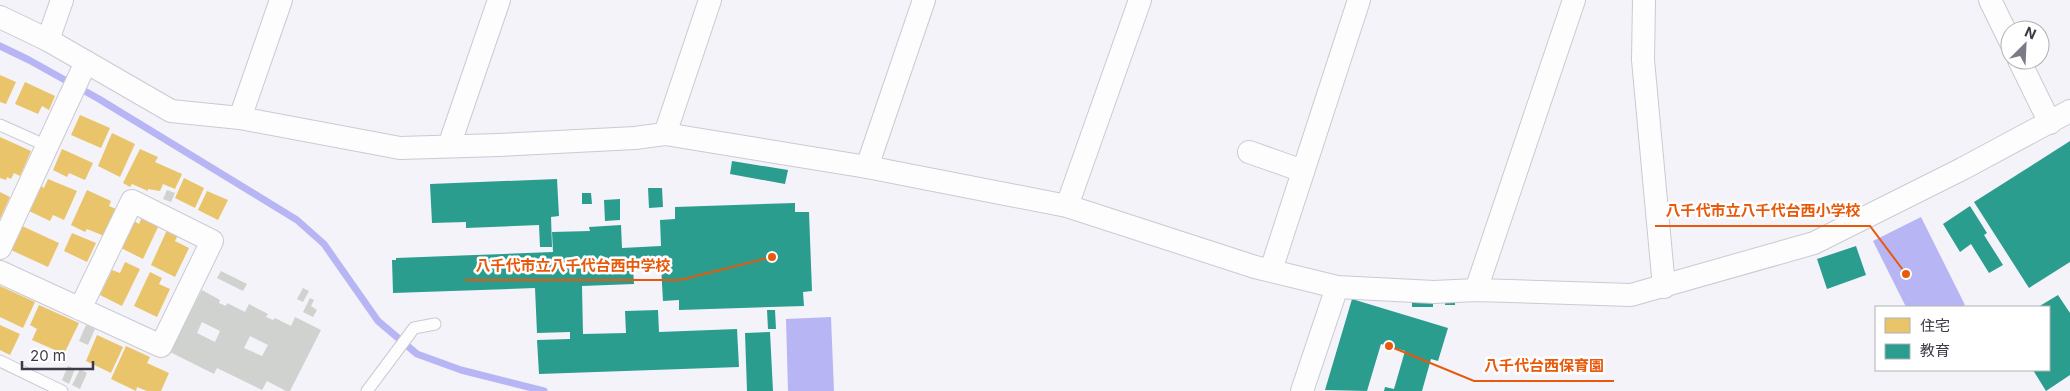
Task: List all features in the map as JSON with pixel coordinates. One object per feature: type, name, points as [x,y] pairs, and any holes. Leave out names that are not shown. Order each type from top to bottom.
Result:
[{"type":"street","points":[[48,40],[62,0]]},
{"type":"street","points":[[240,118],[281,0]]},
{"type":"street","points":[[448,146],[499,0]]},
{"type":"street","points":[[665,134],[710,0]]},
{"type":"street","points":[[867,167],[924,0]]},
{"type":"street","points":[[1067,206],[1140,0]]},
{"type":"street","points":[[1271,270],[1359,0]]},
{"type":"street","points":[[1476,290],[1574,0]]},
{"type":"street","points":[[1644,0],[1643,60],[1664,287]]},
{"type":"street","points":[[1990,0],[2000,20]]},
{"type":"street","points":[[0,17],[48,40],[84,67],[171,111],[240,118],[400,148],[635,138],[665,134],[867,167],[1067,206],[1255,266],[1337,287],[1434,292],[1476,290],[1630,295],[1664,287],[1814,243],[2070,111]]},
{"type":"street","points":[[0,248],[84,67]]},
{"type":"street","points":[[2024,70],[2050,123]]},
{"type":"street","points":[[1249,152],[1302,171]]},
{"type":"street","points":[[0,272],[80,309],[161,346],[212,241],[132,201],[80,309]]},
{"type":"street","points":[[1302,391],[1337,287]]},
{"type":"lane","points":[[0,125],[47,146]]},
{"type":"lane","points":[[367,391],[414,328],[435,324]]},
{"type":"lane","points":[[0,361],[62,391]]},
{"type":"water","points":[[1921,217],[1965,305],[1906,306],[1873,241]]},
{"type":"water","points":[[831,317],[834,391],[788,391],[786,319]]},
{"type":"building: 住宅","points":[[0,75],[16,82],[6,104],[0,102]]},
{"type":"building: 住宅","points":[[25,82],[55,96],[49,110],[42,106],[38,114],[15,104]]},
{"type":"building: 住宅","points":[[80,115],[110,128],[101,148],[71,135]]},
{"type":"building: 住宅","points":[[112,133],[135,144],[120,177],[98,166]]},
{"type":"building: 住宅","points":[[0,137],[31,151],[20,176],[14,173],[11,179],[7,177],[6,180],[0,178]]},
{"type":"building: 住宅","points":[[62,149],[93,163],[85,180],[69,173],[67,177],[53,170]]},
{"type":"building: 住宅","points":[[140,149],[158,157],[155,162],[182,174],[175,189],[163,184],[160,191],[148,189],[148,191],[132,184],[130,187],[123,183]]},
{"type":"building: 住宅","points":[[184,178],[204,188],[195,208],[175,198]]},
{"type":"building: 住宅","points":[[48,179],[77,191],[64,220],[53,215],[50,221],[29,211],[41,186],[44,188]]},
{"type":"building: 住宅","points":[[87,190],[111,201],[109,206],[116,209],[104,236],[87,229],[85,232],[71,225]]},
{"type":"building: 住宅","points":[[207,191],[228,200],[218,220],[198,210]]},
{"type":"building: 住宅","points":[[0,192],[10,197],[0,219]]},
{"type":"building: 住宅","points":[[142,217],[159,225],[143,259],[121,248],[134,221],[139,224]]},
{"type":"building: 住宅","points":[[22,226],[59,243],[48,267],[11,250]]},
{"type":"building: 住宅","points":[[167,230],[178,235],[175,241],[189,248],[175,277],[151,265]]},
{"type":"building: 住宅","points":[[72,233],[96,243],[87,262],[64,251]]},
{"type":"building: 住宅","points":[[125,262],[140,269],[122,306],[100,295],[112,270],[120,273]]},
{"type":"building: 住宅","points":[[150,272],[162,278],[159,284],[170,289],[157,317],[134,306]]},
{"type":"building: 住宅","points":[[0,286],[35,302],[23,328],[0,317]]},
{"type":"building: 住宅","points":[[39,305],[79,323],[64,354],[32,340],[37,329],[30,325]]},
{"type":"building: 住宅","points":[[0,325],[20,334],[10,355],[0,350]]},
{"type":"building: 住宅","points":[[97,335],[123,347],[111,373],[86,361]]},
{"type":"building: 住宅","points":[[126,346],[150,357],[147,363],[169,373],[161,391],[147,391],[137,387],[136,391],[111,379]]},
{"type":"building: 教育","points":[[2070,141],[2070,262],[2029,288],[1974,202]]},
{"type":"building: 教育","points":[[732,161],[788,170],[785,184],[730,174]]},
{"type":"building: 教育","points":[[557,179],[559,216],[551,217],[552,247],[540,247],[539,225],[466,228],[466,222],[432,223],[430,184]]},
{"type":"building: 教育","points":[[648,188],[662,188],[663,207],[649,208]]},
{"type":"building: 教育","points":[[582,193],[591,193],[592,204],[582,204]]},
{"type":"building: 教育","points":[[620,199],[620,220],[605,221],[604,200]]},
{"type":"building: 教育","points":[[795,203],[795,212],[809,212],[812,291],[803,292],[804,306],[679,310],[679,300],[663,301],[661,266],[633,267],[634,284],[582,286],[583,334],[626,333],[625,311],[658,310],[659,332],[737,329],[739,367],[539,374],[537,340],[570,339],[570,332],[537,333],[535,288],[393,293],[392,260],[396,260],[396,258],[553,252],[552,232],[590,231],[589,227],[621,225],[622,248],[661,246],[660,220],[675,219],[675,207]]},
{"type":"building: 教育","points":[[1970,206],[1987,233],[1984,235],[2003,265],[1989,273],[1971,244],[1960,252],[1943,224]]},
{"type":"building: 教育","points":[[1856,246],[1866,275],[1827,289],[1817,259]]},
{"type":"building: 教育","points":[[2058,295],[2070,313],[2070,375],[2046,391],[2034,371],[2050,371],[2050,306],[2040,306]]},
{"type":"building: 教育","points":[[1352,299],[1448,328],[1438,361],[1431,359],[1422,391],[1384,391],[1385,387],[1394,389],[1405,351],[1381,344],[1367,391],[1325,390]]},
{"type":"building: 教育","points":[[1412,300],[1433,301],[1433,307],[1412,307]]},
{"type":"building: 教育","points":[[1445,300],[1455,301],[1455,305],[1445,305]]},
{"type":"building: 教育","points":[[767,310],[775,310],[776,329],[768,329]]},
{"type":"building: 教育","points":[[770,332],[773,391],[747,391],[745,333]]},
{"type":"building: その他","points":[[167,190],[175,193],[171,202],[163,199]]},
{"type":"building: その他","points":[[221,271],[247,284],[243,291],[217,278]]},
{"type":"building: その他","points":[[303,288],[309,291],[303,302],[297,299]]},
{"type":"building: その他","points":[[202,290],[220,300],[219,303],[226,306],[227,303],[245,312],[249,304],[268,314],[266,317],[273,320],[275,318],[291,326],[295,317],[321,330],[290,391],[286,391],[267,381],[262,390],[217,368],[214,374],[170,352]],"holes":[[[202,322],[220,331],[215,342],[197,333]],[[250,336],[268,345],[262,356],[244,348]]]},
{"type":"building: その他","points":[[310,298],[314,300],[311,306],[317,310],[313,317],[303,312]]},
{"type":"building: その他","points":[[86,325],[95,329],[88,345],[79,341]]},
{"type":"building: その他","points":[[68,366],[75,369],[69,384],[62,380]]},
{"type":"building: その他","points":[[80,369],[87,373],[80,389],[72,385]]},
{"type":"waterway","points":[[0,46],[99,99],[297,220],[324,244],[378,321],[417,354],[461,370],[544,391]]},
{"type":"place","name":"八千代市立八千代台西中学校","points":[[772,257]]},
{"type":"place","name":"八千代市立八千代台西小学校","points":[[1906,274]]},
{"type":"place","name":"八千代台西保育園","points":[[1389,346]]}]
